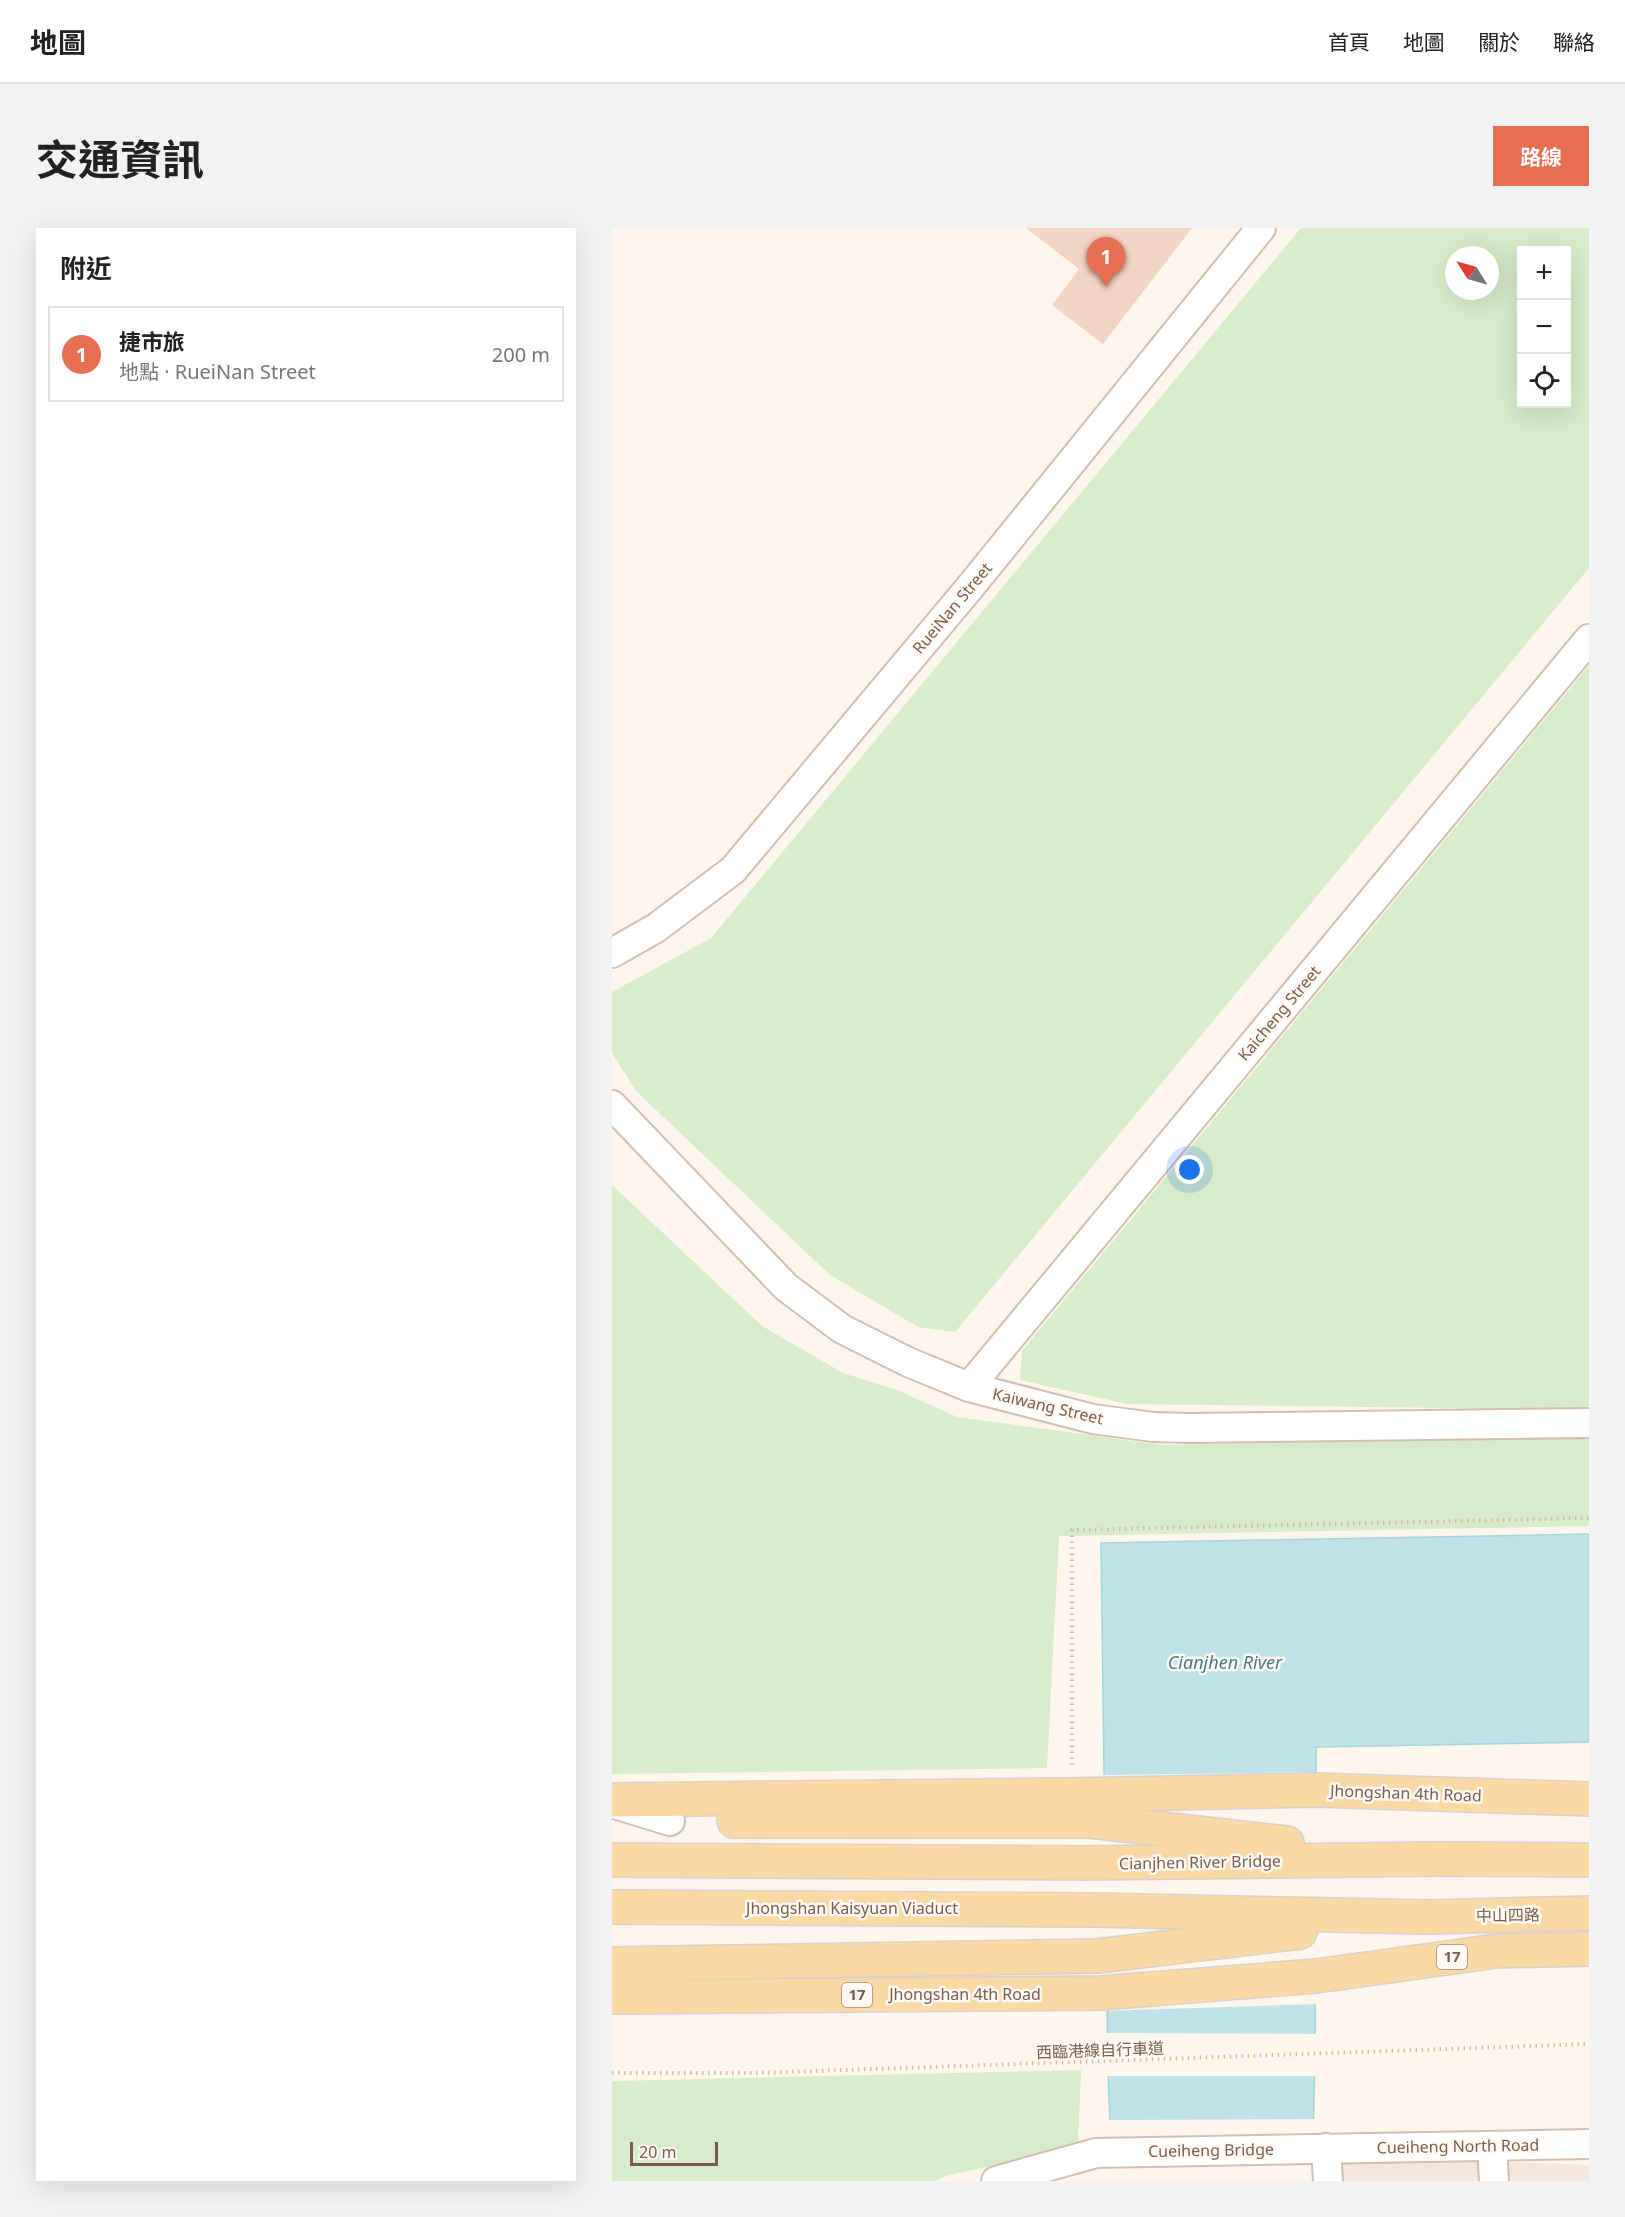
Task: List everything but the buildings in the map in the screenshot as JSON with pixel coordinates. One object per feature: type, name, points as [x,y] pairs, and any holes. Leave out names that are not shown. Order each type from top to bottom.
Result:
[{"type":"main road","points":[[612,1821],[670,1821],[1085,1804],[1316,1790]]},
{"type":"main road","name":"Jhongshan 4th Road","points":[[1316,1790],[1589,1799]]},
{"type":"main road","points":[[612,1802],[1085,1804]]},
{"type":"main road","name":"Cianjhen River Bridge","points":[[1085,1804],[1316,1854]]},
{"type":"main road","points":[[1316,1854],[1438,1859],[1589,1860]]},
{"type":"main road","name":"Cianjhen River Bridge","points":[[612,1860],[1084,1863],[1316,1854]]},
{"type":"main road","name":"Jhongshan Kaisyuan Viaduct","points":[[612,1907],[1092,1910],[1316,1923]]},
{"type":"main road","name":"中山四路","points":[[1316,1923],[1427,1917],[1589,1913]]},
{"type":"main road","name":"17","points":[[612,1964],[1097,1956],[1316,1923]]},
{"type":"main road","name":"Jhongshan 4th Road","points":[[612,1997],[1101,1993],[1316,1976],[1497,1951],[1589,1949]]},
{"type":"street","name":"RueiNan Street","points":[[612,953],[657,928],[733,870],[971,586],[1261,228]]},
{"type":"street","name":"Kaicheng Street","points":[[969,1387],[1589,639]]},
{"type":"street","name":"Kaiwang Street","points":[[612,1105],[786,1287],[842,1329],[908,1362],[969,1387],[1093,1419],[1154,1427],[1589,1423]]},
{"type":"street","name":"Jhongshan 4th Road","points":[[1316,1790],[1589,1784]]},
{"type":"street","points":[[612,1802],[670,1821]]},
{"type":"street","name":"Cueiheng North Road","points":[[1326,2148],[1589,2144]]},
{"type":"street","points":[[1492,2146],[1494,2181]]},
{"type":"street","points":[[1326,2148],[1328,2181]]},
{"type":"street","name":"Cueiheng Bridge","points":[[996,2181],[1096,2153],[1326,2148]]},
{"type":"path","points":[[1085,1804],[1072,1530],[1589,1518]]},
{"type":"path","name":"西臨港線自行車道","points":[[612,2073],[758,2073],[1589,2044]]},
{"type":"shaded area","points":[[1320,2156],[1589,2165],[1589,2181],[1321,2181]]},
{"type":"green space","points":[[1301,228],[1589,228],[1589,568],[955,1332],[918,1327],[830,1275],[636,1091],[612,1053],[612,992],[711,938]]},
{"type":"green space","points":[[1589,666],[1589,1407],[1530,1409],[1127,1404],[1020,1380],[1022,1351]]},
{"type":"green space","points":[[612,1185],[762,1326],[843,1373],[897,1390],[957,1417],[1161,1445],[1589,1437],[1589,1526],[1059,1536],[1047,1768],[612,1774]]},
{"type":"green space","points":[[1081,2070],[1078,2146],[946,2176],[935,2181],[612,2181],[612,2081]]},
{"type":"water","name":"Cianjhen River","points":[[1589,1534],[1589,1742],[1316,1747],[1315,2060],[1312,2181],[1112,2181],[1108,2069],[1101,1543]]},
{"type":"pier","points":[[1319,1772],[1318,2004],[1105,2011],[1101,1775]]},
{"type":"pier","points":[[1105,2033],[1318,2034],[1317,2076],[1106,2076]]},
{"type":"pier","points":[[1316,2119],[1315,2181],[1109,2181],[1107,2120]]},
{"type":"place","name":"捷市旅","points":[[1106,287]]}]
